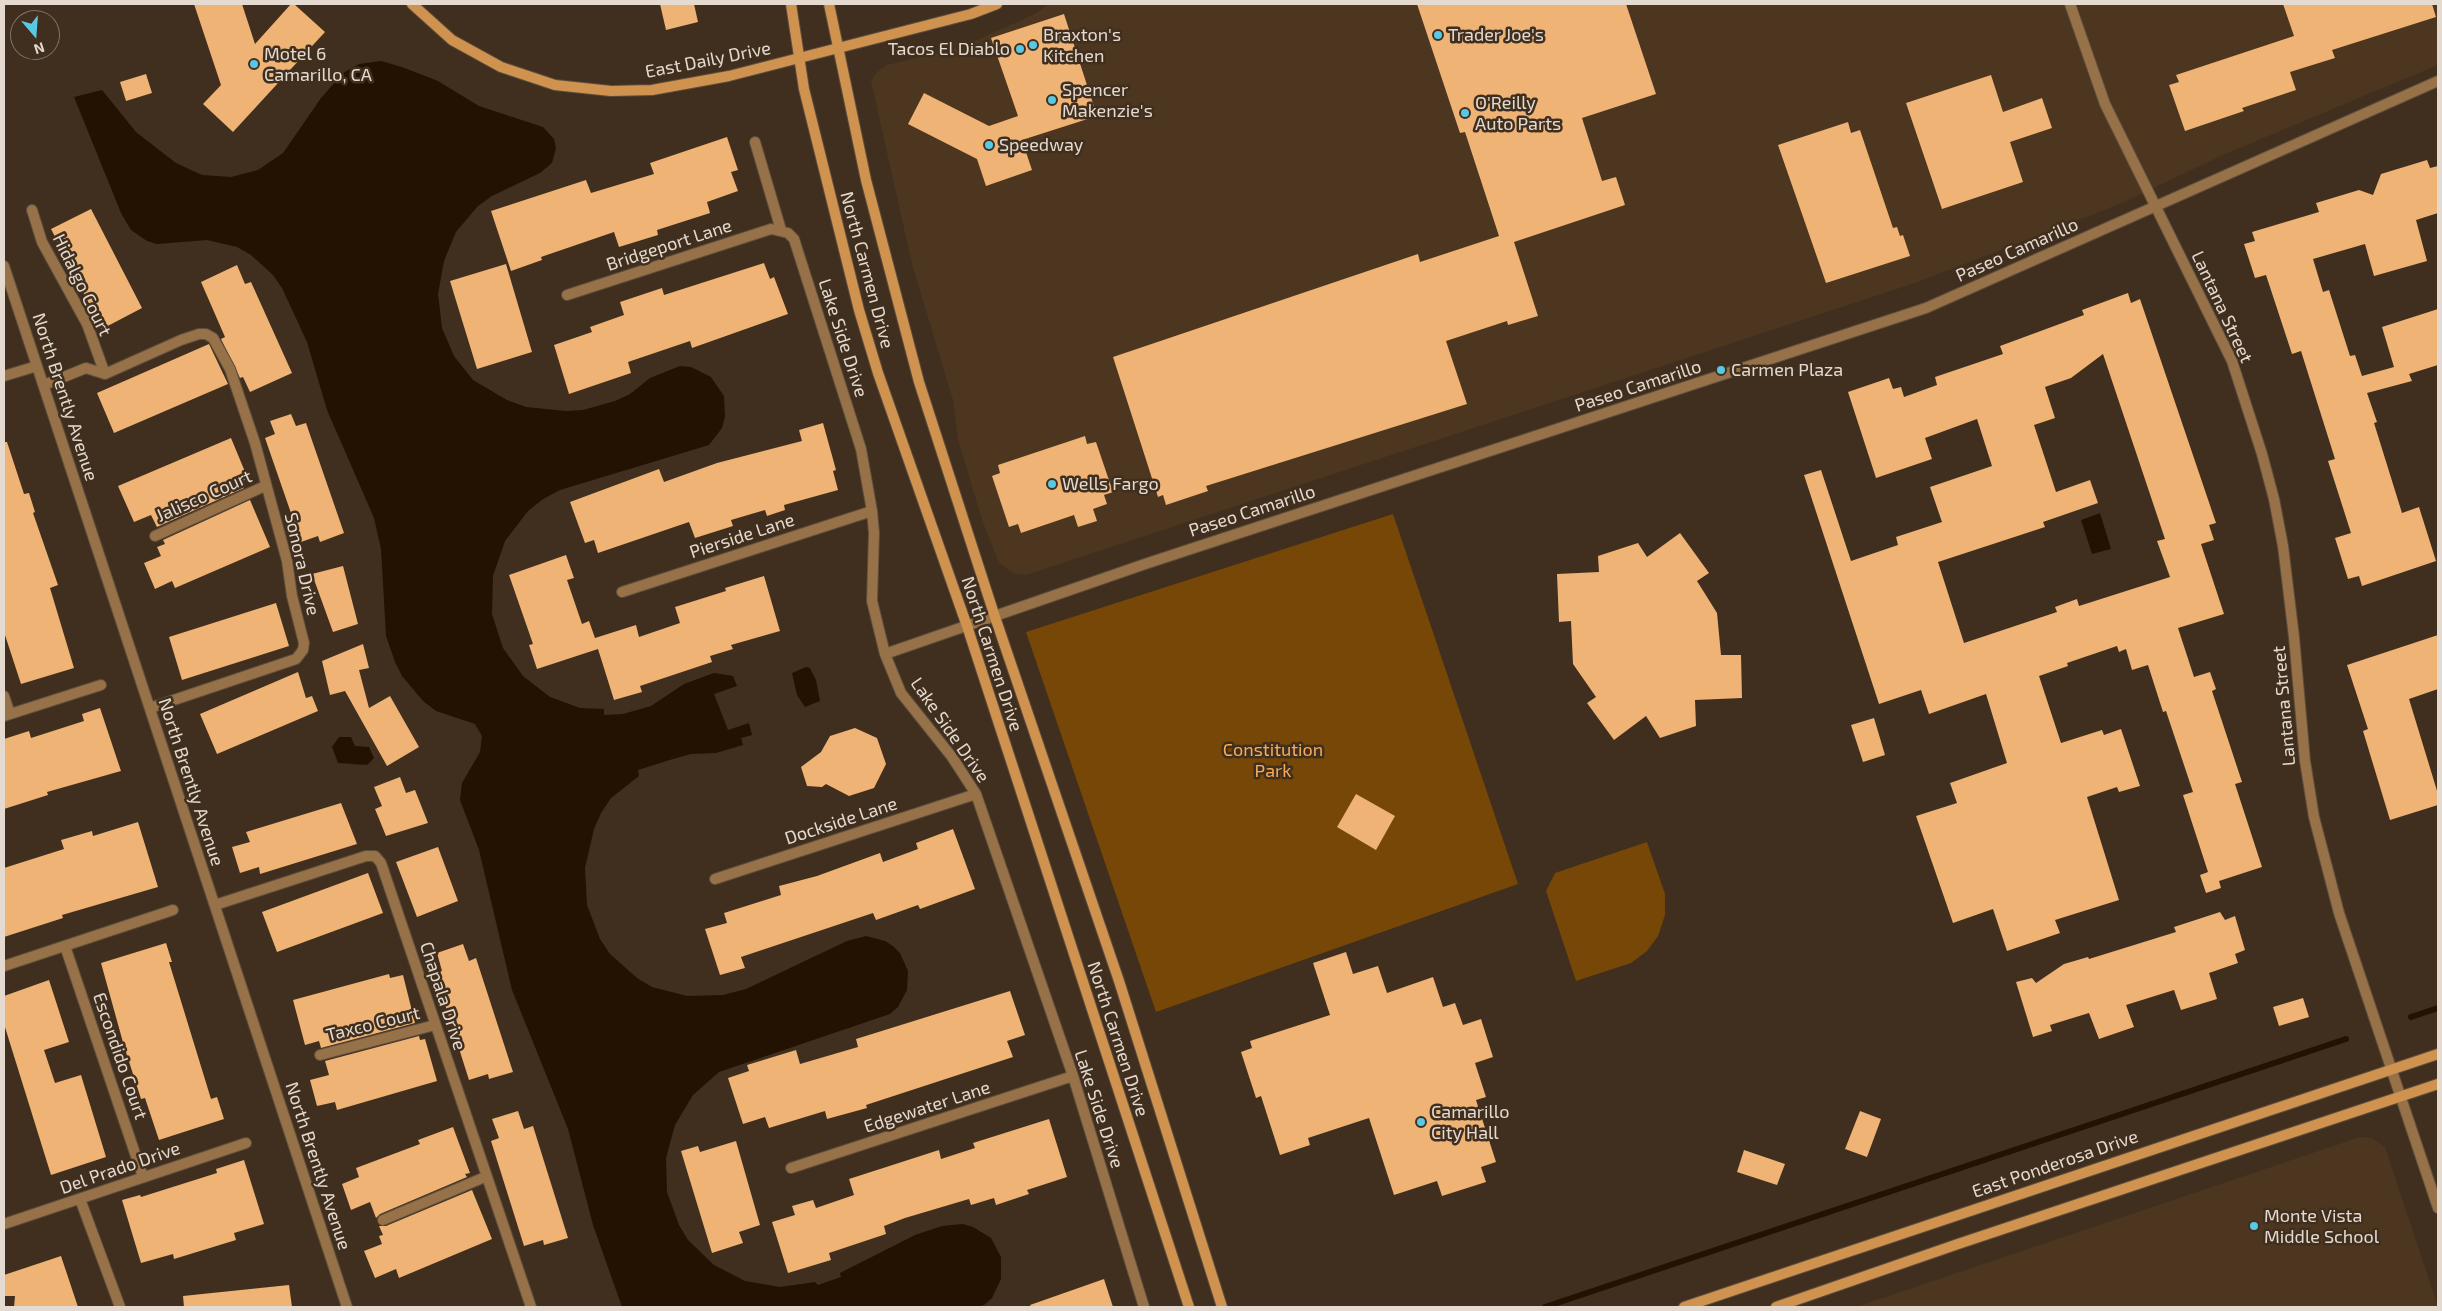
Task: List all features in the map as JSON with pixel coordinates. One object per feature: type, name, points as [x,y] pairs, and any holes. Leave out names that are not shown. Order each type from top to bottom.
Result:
[{"type":"main road","name":"East Daily Drive","points":[[412,4],[452,40],[501,68],[546,82],[583,89],[652,90],[730,76],[971,14],[996,4]]},
{"type":"main road","name":"North Carmen Drive","points":[[791,4],[804,89],[859,310],[878,373],[967,626],[1189,1307]]},
{"type":"main road","name":"North Carmen Drive","points":[[829,4],[866,180],[919,382],[994,617],[1119,981],[1222,1307]]},
{"type":"main road","name":"East Ponderosa Drive","points":[[1684,1307],[2438,1054]]},
{"type":"main road","points":[[1776,1307],[1958,1244],[2438,1084]]},
{"type":"street","name":"Lantana Street","points":[[2070,4],[2105,104],[2232,361],[2262,454],[2274,499],[2283,546],[2294,637],[2305,761],[2314,817],[2339,913],[2438,1208]]},
{"type":"street","name":"Paseo Camarillo","points":[[885,654],[1157,560],[1926,308],[2438,81]]},
{"type":"street","points":[[755,142],[781,230]]},
{"type":"street","name":"Hidalgo Court","points":[[32,210],[42,242],[87,324],[105,374]]},
{"type":"street","name":"Bridgeport Lane","points":[[567,295],[756,233],[771,229],[781,230]]},
{"type":"street","name":"Lake Side Drive","points":[[781,230],[788,232],[794,239],[800,253],[862,449],[872,511],[872,601],[885,654],[902,693],[952,757],[976,794],[1073,1076],[1144,1306]]},
{"type":"street","name":"North Brently Avenue","points":[[4,266],[347,1307]]},
{"type":"street","name":"Sonora Drive","points":[[105,374],[199,334],[206,334],[213,338],[230,369],[255,443],[265,486],[287,561],[292,596],[304,643],[304,650],[296,659],[150,708]]},
{"type":"street","points":[[4,376],[37,366]]},
{"type":"street","points":[[44,385],[86,368],[105,374]]},
{"type":"street","name":"Jalisco Court","points":[[155,536],[265,486]]},
{"type":"street","name":"Pierside Lane","points":[[622,592],[872,511]]},
{"type":"street","points":[[4,696],[7,715],[101,684]]},
{"type":"street","name":"Dockside Lane","points":[[715,879],[976,794]]},
{"type":"street","name":"Chapala Drive","points":[[214,905],[366,856],[375,856],[382,863],[531,1307]]},
{"type":"street","points":[[4,966],[173,910]]},
{"type":"street","name":"Escondido Court","points":[[65,946],[143,1177]]},
{"type":"street","name":"Taxco Court","points":[[320,1054],[435,1024]]},
{"type":"street","name":"Edgewater Lane","points":[[791,1168],[1073,1076]]},
{"type":"street","name":"Del Prado Drive","points":[[4,1224],[246,1143]]},
{"type":"street","points":[[383,1220],[486,1177]]},
{"type":"street","points":[[80,1199],[120,1307]]},
{"type":"shaded area","points":[[1049,4],[2438,4],[2438,65],[2225,154],[2122,203],[1918,282],[1026,575],[1013,573],[999,563],[982,520],[958,439],[953,400],[912,264],[871,81],[877,72],[887,65],[961,47],[1033,15]]},
{"type":"shaded area","points":[[381,61],[438,81],[479,106],[543,127],[554,139],[556,148],[552,163],[540,173],[492,196],[478,206],[456,232],[444,261],[438,294],[442,328],[454,356],[473,380],[507,400],[526,407],[566,411],[583,410],[615,401],[630,394],[650,378],[680,366],[691,367],[711,377],[724,396],[725,417],[722,428],[709,445],[560,490],[543,499],[528,511],[505,541],[493,576],[492,614],[503,648],[523,676],[550,697],[580,708],[604,709],[604,715],[623,714],[651,706],[684,684],[714,673],[733,676],[737,686],[714,694],[728,730],[749,723],[752,735],[741,738],[743,745],[716,753],[691,754],[638,770],[639,776],[611,798],[601,813],[594,829],[585,868],[587,905],[600,939],[610,954],[637,978],[652,987],[687,996],[723,995],[746,989],[847,941],[866,936],[885,941],[893,946],[900,953],[908,971],[907,990],[898,1007],[890,1014],[719,1072],[693,1095],[675,1125],[666,1158],[667,1192],[679,1225],[688,1240],[714,1265],[745,1281],[780,1287],[815,1282],[818,1285],[841,1277],[840,1273],[915,1235],[942,1226],[963,1224],[973,1227],[991,1238],[1001,1257],[1001,1279],[992,1298],[984,1305],[978,1307],[622,1307],[593,1225],[568,1129],[512,990],[479,850],[460,800],[462,783],[480,752],[482,736],[475,724],[436,711],[423,701],[402,676],[395,662],[386,636],[381,549],[374,518],[327,410],[307,342],[282,288],[273,275],[251,255],[237,247],[207,240],[157,244],[147,241],[131,230],[121,213],[74,97],[102,90],[136,132],[176,163],[202,175],[231,177],[258,170],[283,153],[321,98],[343,73],[359,64]]},
{"type":"shaded area","points":[[2100,513],[2111,549],[2092,554],[2081,520]]},
{"type":"shaded area","points":[[806,667],[810,668],[816,680],[820,701],[805,707],[797,695],[792,673]]},
{"type":"shaded area","points":[[339,737],[351,737],[355,746],[369,747],[374,758],[367,765],[338,763],[332,747]]},
{"type":"shaded area","name":"Monte Vista Middle School","points":[[2360,1137],[2372,1138],[2385,1147],[2438,1307],[1856,1307]]},
{"type":"green space","name":"Constitution Park","points":[[1393,514],[1518,884],[1156,1012],[1026,632]]},
{"type":"green space","points":[[1647,842],[1665,894],[1665,915],[1658,936],[1647,951],[1631,963],[1576,981],[1546,891],[1555,873]]},
{"type":"building","name":"Motel 6 Camarillo, CA","points":[[194,4],[242,4],[255,44],[291,4],[294,4],[325,32],[233,132],[203,104],[221,85]]},
{"type":"building","points":[[660,4],[694,4],[698,22],[666,30]]},
{"type":"building","points":[[1417,4],[1626,4],[1656,94],[1582,118],[1602,181],[1616,177],[1625,205],[1514,242],[1538,316],[1508,325],[1507,321],[1446,341],[1467,404],[1206,486],[1208,491],[1166,505],[1163,495],[1158,497],[1113,357],[1418,254],[1420,262],[1499,236],[1465,132],[1460,133]]},
{"type":"building","points":[[2283,4],[2432,4],[2436,17],[2332,50],[2335,58],[2290,72],[2296,90],[2242,108],[2244,111],[2185,131],[2169,85],[2179,82],[2176,75],[2294,36]]},
{"type":"building","points":[[1064,14],[1097,116],[1022,140],[1032,170],[986,186],[977,159],[908,124],[924,93],[989,126],[1018,116],[991,38]]},
{"type":"building","points":[[146,74],[152,93],[126,101],[120,82]]},
{"type":"building","points":[[1991,75],[2003,112],[2042,98],[2052,128],[2010,142],[2023,182],[1942,209],[1906,103]]},
{"type":"building","points":[[1848,122],[1851,133],[1860,130],[1893,228],[1897,227],[1900,236],[1903,235],[1910,256],[1826,283],[1778,145]]},
{"type":"building","points":[[727,137],[738,170],[731,172],[738,191],[707,202],[710,213],[657,230],[658,235],[619,247],[614,232],[541,257],[542,260],[511,271],[491,211],[586,180],[591,193],[654,174],[650,163]]},
{"type":"building","points":[[2427,160],[2430,168],[2438,166],[2438,213],[2416,220],[2427,261],[2374,276],[2365,244],[2313,259],[2323,292],[2329,290],[2350,356],[2355,355],[2362,376],[2394,367],[2382,327],[2438,309],[2438,365],[2409,374],[2412,381],[2367,393],[2377,422],[2374,423],[2402,513],[2419,507],[2436,561],[2362,586],[2359,576],[2348,579],[2335,538],[2351,533],[2328,461],[2335,459],[2301,351],[2292,354],[2266,275],[2255,278],[2244,244],[2255,241],[2252,232],[2319,212],[2316,203],[2359,190],[2373,195],[2381,174]]},
{"type":"building","points":[[91,209],[142,308],[102,329],[51,229]]},
{"type":"building","points":[[764,263],[770,279],[774,277],[788,314],[692,348],[690,341],[628,362],[631,373],[569,394],[554,345],[592,332],[590,327],[624,315],[620,302],[662,288],[664,295]]},
{"type":"building","points":[[506,264],[532,352],[477,369],[450,281]]},
{"type":"building","points":[[237,265],[245,284],[251,282],[292,373],[250,392],[243,377],[240,378],[221,339],[225,337],[201,282]]},
{"type":"building","points":[[2128,293],[2131,303],[2140,299],[2216,523],[2209,525],[2214,540],[2201,544],[2224,614],[2178,628],[2194,677],[2210,672],[2216,689],[2212,691],[2242,782],[2235,784],[2262,867],[2219,881],[2221,888],[2206,893],[2200,875],[2208,872],[2183,795],[2193,792],[2166,711],[2163,712],[2148,665],[2132,670],[2126,649],[2119,652],[2117,646],[2067,663],[2068,666],[2039,676],[2061,743],[2102,730],[2104,735],[2121,729],[2140,786],[2119,792],[2117,787],[2087,797],[2119,900],[2055,920],[2060,933],[2007,951],[1993,909],[1953,923],[1916,816],[1957,803],[1950,783],[2007,763],[1986,694],[1929,714],[1921,690],[1879,704],[1804,475],[1821,470],[1851,561],[1898,545],[1896,537],[1942,522],[1930,487],[1992,466],[1977,419],[1925,438],[1932,459],[1876,478],[1848,392],[1889,378],[1893,389],[1901,387],[1904,397],[1937,385],[1935,377],[2003,354],[2000,346],[2084,315],[2082,310]],"holes":[[[2103,354],[2165,539],[2157,541],[2170,577],[2079,606],[2077,599],[2055,607],[2057,612],[1964,643],[1938,562],[2045,527],[2043,522],[2098,503],[2090,480],[2056,492],[2034,425],[2055,418],[2045,387],[2071,378]]]},
{"type":"building","points":[[209,344],[228,384],[114,433],[97,393]]},
{"type":"building","points":[[291,414],[296,426],[306,423],[344,533],[320,542],[318,536],[301,542],[265,438],[275,434],[270,421]]},
{"type":"building","points":[[823,423],[836,470],[833,471],[838,490],[784,505],[785,510],[767,516],[765,510],[731,520],[733,526],[695,538],[689,522],[598,553],[594,540],[585,543],[570,502],[659,469],[664,482],[717,463],[802,441],[799,430]]},
{"type":"building","name":"Wells Fargo","points":[[1085,436],[1087,444],[1096,442],[1113,492],[1104,495],[1107,504],[1093,509],[1097,521],[1078,527],[1074,515],[1021,533],[1018,524],[1009,527],[992,476],[1000,473],[998,465]]},
{"type":"building","points":[[231,438],[248,479],[242,481],[244,488],[157,527],[151,515],[134,522],[118,486]]},
{"type":"building","points":[[4,442],[7,442],[24,494],[29,493],[35,512],[33,513],[58,585],[50,588],[74,668],[21,684],[4,632]]},
{"type":"building","points":[[250,500],[270,547],[175,588],[172,581],[155,589],[144,563],[161,556],[157,547],[165,544],[163,540]]},
{"type":"building","points":[[1680,533],[1709,573],[1697,581],[1717,613],[1721,655],[1741,655],[1742,698],[1695,700],[1696,726],[1660,738],[1646,716],[1614,740],[1587,703],[1596,697],[1573,664],[1571,621],[1559,622],[1557,574],[1599,572],[1598,556],[1638,543],[1647,557]]},
{"type":"building","points":[[566,555],[574,578],[567,580],[582,624],[589,621],[595,638],[636,625],[639,637],[680,623],[675,607],[726,591],[725,588],[764,576],[780,631],[731,645],[733,649],[710,656],[712,662],[640,686],[642,692],[614,700],[598,649],[537,669],[529,645],[533,644],[509,575]]},
{"type":"building","points":[[343,566],[358,624],[333,632],[312,574]]},
{"type":"building","points":[[276,603],[289,646],[182,680],[169,637]]},
{"type":"building","points":[[2438,635],[2438,689],[2409,699],[2438,794],[2438,805],[2390,820],[2363,731],[2368,729],[2347,665]]},
{"type":"building","points":[[363,644],[369,668],[359,670],[369,708],[390,696],[419,747],[387,766],[345,691],[330,695],[322,661]]},
{"type":"building","points":[[298,672],[306,698],[312,696],[318,711],[217,754],[200,714]]},
{"type":"building","points":[[100,708],[121,771],[47,792],[48,795],[4,809],[4,739],[29,731],[31,738],[84,721],[82,714]]},
{"type":"building","points":[[1874,718],[1885,755],[1863,762],[1851,725]]},
{"type":"building","points":[[855,728],[877,738],[886,764],[874,788],[849,796],[826,784],[822,787],[807,786],[801,767],[821,752],[830,736]]},
{"type":"building","points":[[400,777],[406,793],[415,790],[428,823],[386,836],[375,809],[382,806],[374,787]]},
{"type":"building","points":[[1356,794],[1395,816],[1376,850],[1337,827]]},
{"type":"building","points":[[341,803],[357,844],[260,874],[259,867],[240,873],[232,847],[250,842],[246,832]]},
{"type":"building","points":[[138,822],[158,887],[62,915],[63,918],[4,937],[4,868],[64,849],[61,840],[92,831],[93,836]]},
{"type":"building","points":[[953,829],[975,889],[920,909],[918,905],[876,920],[873,913],[741,957],[745,968],[720,975],[705,929],[727,923],[724,913],[781,895],[779,886],[817,876],[880,853],[883,862],[918,849],[916,843]]},
{"type":"building","points":[[438,847],[458,901],[417,917],[396,862]]},
{"type":"building","points":[[368,873],[383,913],[277,952],[262,912]]},
{"type":"building","points":[[2220,912],[2225,920],[2235,916],[2245,950],[2235,954],[2238,963],[2209,973],[2217,999],[2181,1010],[2174,990],[2126,1005],[2134,1027],[2099,1039],[2089,1013],[2050,1025],[2052,1031],[2033,1037],[2016,982],[2032,978],[2036,983],[2064,964],[2088,957],[2089,959],[2176,932],[2174,927]]},
{"type":"building","points":[[166,943],[172,962],[169,962],[211,1099],[217,1097],[224,1119],[159,1140],[145,1098],[141,1099],[101,963]]},
{"type":"building","points":[[463,944],[469,961],[476,958],[513,1072],[489,1079],[488,1074],[469,1080],[435,973],[442,971],[437,953]]},
{"type":"building","points":[[1346,952],[1353,974],[1378,966],[1387,993],[1433,977],[1443,1007],[1455,1003],[1463,1025],[1481,1019],[1493,1057],[1475,1063],[1486,1097],[1476,1100],[1496,1162],[1481,1167],[1486,1182],[1442,1196],[1437,1181],[1394,1195],[1369,1118],[1308,1138],[1310,1145],[1280,1155],[1261,1096],[1256,1098],[1241,1052],[1252,1048],[1250,1041],[1330,1015],[1313,963]]},
{"type":"building","points":[[389,974],[390,978],[403,975],[415,1023],[321,1048],[319,1041],[305,1045],[293,1000]]},
{"type":"building","points":[[49,980],[69,1042],[44,1050],[55,1083],[81,1075],[106,1157],[51,1175],[4,1024],[4,996]]},
{"type":"building","points":[[1010,991],[1025,1035],[1007,1041],[1013,1057],[866,1105],[867,1108],[827,1119],[825,1111],[769,1128],[765,1117],[743,1124],[728,1078],[749,1071],[747,1065],[796,1050],[800,1064],[858,1047],[856,1039]]},
{"type":"building","points":[[2303,998],[2309,1017],[2279,1026],[2273,1007]]},
{"type":"building","points":[[419,1036],[420,1040],[425,1039],[437,1081],[337,1110],[335,1102],[317,1106],[310,1080],[329,1075],[325,1061]]},
{"type":"building","points":[[518,1111],[524,1129],[533,1126],[568,1238],[544,1245],[543,1240],[524,1246],[491,1141],[499,1138],[492,1119]]},
{"type":"building","points":[[1860,1111],[1881,1119],[1867,1157],[1845,1149]]},
{"type":"building","points":[[1049,1119],[1067,1177],[1027,1190],[1029,1194],[996,1205],[994,1198],[971,1205],[969,1199],[905,1218],[884,1226],[886,1234],[829,1253],[831,1260],[788,1273],[772,1222],[795,1215],[792,1206],[813,1200],[816,1208],[854,1195],[849,1179],[939,1150],[941,1159],[975,1148],[973,1143]]},
{"type":"building","points":[[453,1127],[470,1173],[465,1174],[467,1177],[380,1214],[376,1218],[370,1202],[351,1210],[342,1184],[359,1177],[356,1168],[420,1144],[418,1140]]},
{"type":"building","points":[[736,1141],[760,1225],[739,1232],[743,1243],[712,1253],[681,1151],[698,1146],[700,1152]]},
{"type":"building","points":[[1744,1150],[1785,1164],[1777,1185],[1737,1172]]},
{"type":"building","points":[[244,1160],[264,1224],[234,1233],[236,1240],[174,1259],[173,1254],[141,1263],[122,1200],[140,1195],[141,1197],[217,1173],[216,1169]]},
{"type":"building","points":[[472,1190],[492,1239],[399,1278],[396,1269],[375,1278],[364,1251],[382,1244],[379,1236],[383,1235],[379,1226],[386,1226]]},
{"type":"building","points":[[61,1256],[78,1307],[14,1307],[15,1296],[4,1296],[4,1275]]},
{"type":"building","points":[[1104,1279],[1113,1307],[1031,1307],[1030,1305]]},
{"type":"building","points":[[289,1285],[292,1307],[184,1307],[183,1296]]},
{"type":"waterway","points":[[2411,1017],[2438,1008]]},
{"type":"waterway","points":[[1545,1307],[2346,1039]]},
{"type":"place","name":"Trader Joe's","points":[[1438,35]]},
{"type":"place","name":"Braxton's Kitchen","points":[[1033,45]]},
{"type":"place","name":"Tacos El Diablo","points":[[1020,49]]},
{"type":"place","name":"Motel 6 Camarillo, CA","points":[[254,64]]},
{"type":"place","name":"Spencer Makenzie's","points":[[1052,100]]},
{"type":"place","name":"O'Reilly Auto Parts","points":[[1465,113]]},
{"type":"place","name":"Speedway","points":[[989,145]]},
{"type":"place","name":"Carmen Plaza","points":[[1721,370]]},
{"type":"place","name":"Wells Fargo","points":[[1052,484]]},
{"type":"place","name":"Camarillo City Hall","points":[[1421,1122]]},
{"type":"place","name":"Monte Vista Middle School","points":[[2254,1226]]}]
